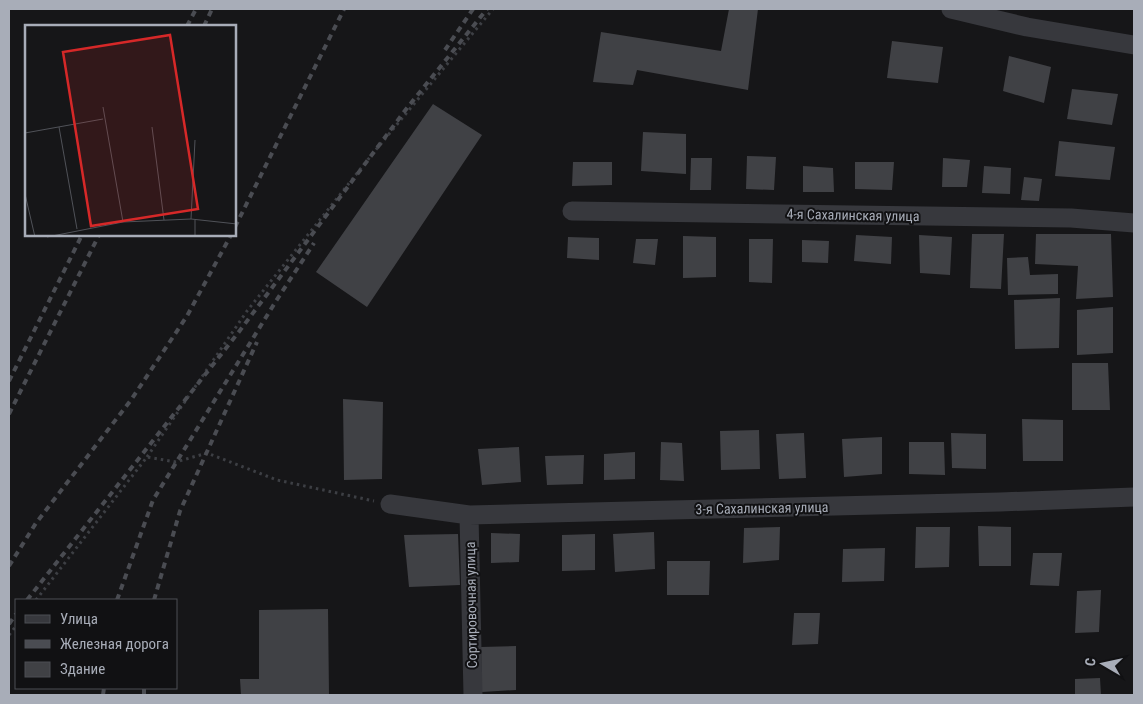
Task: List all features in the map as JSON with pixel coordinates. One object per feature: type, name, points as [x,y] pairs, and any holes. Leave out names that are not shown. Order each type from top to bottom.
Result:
[{"type":"street","points":[[951,9],[1027,26],[1134,45]]},
{"type":"street","name":"4-я Сахалинская улица","points":[[572,211],[1072,218],[1134,223]]},
{"type":"street","name":"3-я Сахалинская улица","points":[[390,504],[469,515],[1134,497]]},
{"type":"street","name":"Сортировочная улица","points":[[469,515],[473,695]]},
{"type":"path","points":[[37,599],[148,457],[247,311],[374,152],[493,9]]},
{"type":"path","points":[[148,457],[176,462],[207,453],[277,480],[390,504]]},
{"type":"building","points":[[729,9],[758,9],[748,90],[637,70],[633,85],[593,82],[601,32],[721,51]]},
{"type":"building","points":[[892,41],[943,47],[938,83],[887,78]]},
{"type":"building","points":[[1009,56],[1051,67],[1044,103],[1003,91]]},
{"type":"building","points":[[1072,89],[1118,94],[1112,125],[1067,119]]},
{"type":"building","points":[[433,104],[482,135],[367,307],[316,272]]},
{"type":"building","points":[[643,132],[686,134],[686,174],[641,171]]},
{"type":"building","points":[[1059,141],[1115,147],[1110,180],[1055,176]]},
{"type":"building","points":[[747,156],[776,157],[774,190],[746,189]]},
{"type":"building","points":[[691,158],[712,158],[711,190],[690,190]]},
{"type":"building","points":[[943,158],[970,160],[967,187],[942,187]]},
{"type":"building","points":[[573,162],[612,162],[612,185],[572,186]]},
{"type":"building","points":[[855,162],[894,162],[892,190],[855,189]]},
{"type":"building","points":[[803,166],[833,168],[834,192],[803,192]]},
{"type":"building","points":[[984,166],[1011,168],[1010,194],[982,193]]},
{"type":"building","points":[[1024,177],[1042,179],[1039,201],[1021,200]]},
{"type":"building","points":[[972,234],[1004,234],[1001,289],[970,288]]},
{"type":"building","points":[[1036,234],[1111,234],[1113,297],[1076,299],[1078,266],[1035,264]]},
{"type":"building","points":[[856,235],[892,237],[891,264],[854,261]]},
{"type":"building","points":[[919,235],[952,237],[950,275],[920,273]]},
{"type":"building","points":[[683,236],[716,237],[716,277],[683,278]]},
{"type":"building","points":[[568,237],[599,238],[599,260],[567,258]]},
{"type":"building","points":[[636,239],[658,239],[655,265],[633,263]]},
{"type":"building","points":[[749,239],[773,239],[772,283],[749,282]]},
{"type":"building","points":[[802,240],[829,241],[828,263],[802,262]]},
{"type":"building","points":[[1028,257],[1030,275],[1058,274],[1058,294],[1008,295],[1007,258]]},
{"type":"building","points":[[1060,298],[1059,348],[1015,349],[1014,300]]},
{"type":"building","points":[[1113,307],[1113,353],[1077,355],[1077,310]]},
{"type":"building","points":[[1072,363],[1108,363],[1110,410],[1072,410]]},
{"type":"building","points":[[343,399],[383,402],[382,479],[344,480]]},
{"type":"building","points":[[1022,419],[1063,420],[1063,461],[1023,461]]},
{"type":"building","points":[[759,430],[760,469],[721,470],[720,431]]},
{"type":"building","points":[[804,433],[806,478],[779,479],[776,434]]},
{"type":"building","points":[[951,433],[986,434],[986,469],[952,468]]},
{"type":"building","points":[[882,437],[882,474],[844,477],[842,439]]},
{"type":"building","points":[[661,442],[682,443],[684,481],[660,480]]},
{"type":"building","points":[[909,442],[944,442],[945,475],[909,474]]},
{"type":"building","points":[[519,447],[521,482],[482,485],[478,449]]},
{"type":"building","points":[[635,452],[635,479],[604,480],[604,454]]},
{"type":"building","points":[[584,455],[583,484],[547,485],[545,456]]},
{"type":"building","points":[[978,526],[1011,527],[1011,566],[979,566]]},
{"type":"building","points":[[780,527],[779,560],[743,563],[744,528]]},
{"type":"building","points":[[916,527],[950,527],[949,567],[915,568]]},
{"type":"building","points":[[654,532],[655,569],[615,572],[613,534]]},
{"type":"building","points":[[491,533],[520,534],[519,562],[491,563]]},
{"type":"building","points":[[458,534],[460,585],[409,587],[404,535]]},
{"type":"building","points":[[595,534],[595,570],[562,571],[562,535]]},
{"type":"building","points":[[885,548],[884,581],[842,582],[843,549]]},
{"type":"building","points":[[1033,553],[1062,553],[1059,586],[1030,585]]},
{"type":"building","points":[[667,561],[710,561],[709,595],[667,595]]},
{"type":"building","points":[[1101,590],[1099,632],[1075,633],[1077,591]]},
{"type":"building","points":[[328,609],[329,695],[241,695],[240,679],[259,679],[259,610]]},
{"type":"building","points":[[794,613],[820,613],[818,644],[792,645]]},
{"type":"building","points":[[516,646],[516,690],[482,692],[481,647]]},
{"type":"building","points":[[1100,678],[1101,695],[1075,695],[1075,679]]},
{"type":"railway","points":[[188,25],[196,9]]},
{"type":"railway","points":[[204,25],[212,9]]},
{"type":"railway","points":[[236,225],[344,9]]},
{"type":"railway","points":[[445,50],[473,9]]},
{"type":"railway","points":[[28,599],[238,333],[407,108],[487,9]]},
{"type":"railway","points":[[9,381],[82,236]]},
{"type":"railway","points":[[9,414],[98,236]]},
{"type":"railway","points":[[9,566],[36,523],[131,400],[187,316],[230,236]]},
{"type":"railway","points":[[117,599],[153,500],[314,243]]},
{"type":"railway","points":[[154,599],[180,511],[257,342]]},
{"type":"railway","points":[[9,624],[15,615]]},
{"type":"railway","points":[[103,695],[104,689]]},
{"type":"railway","points":[[144,689],[144,695]]}]
